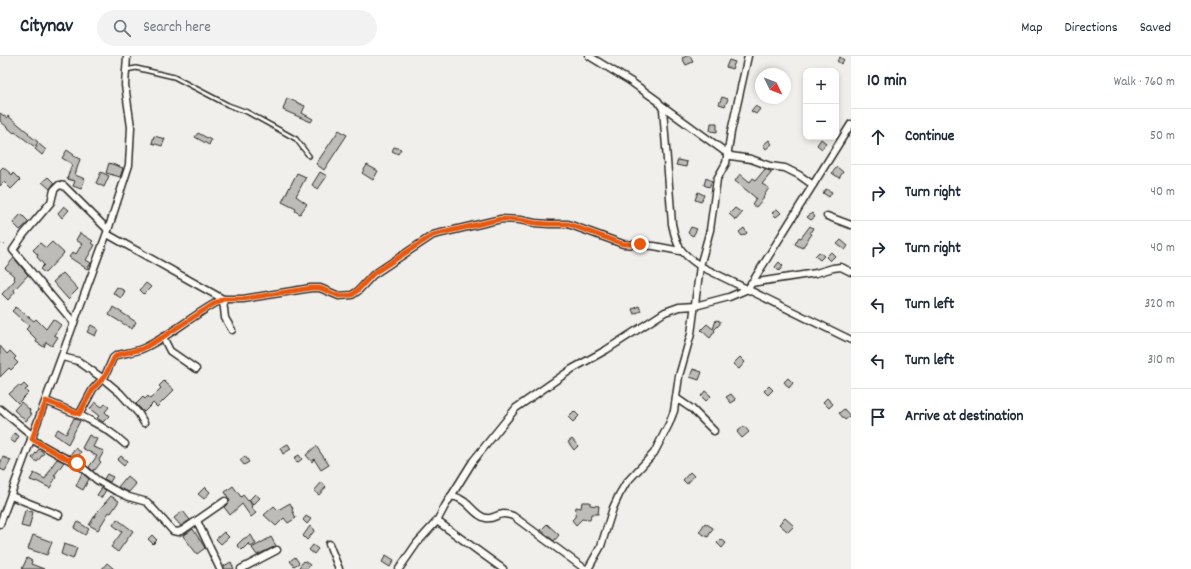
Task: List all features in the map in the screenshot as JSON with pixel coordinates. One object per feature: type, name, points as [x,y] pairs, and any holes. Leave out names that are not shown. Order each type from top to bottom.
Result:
[{"type":"street","points":[[0,524],[108,232],[129,165],[131,127],[124,85],[127,56]]},
{"type":"street","points":[[589,56],[630,81],[658,101],[661,105],[728,152],[731,156],[736,158],[751,159],[770,166],[785,168],[813,185]]},
{"type":"street","points":[[588,569],[600,546],[619,495],[626,483],[654,453],[669,424],[691,334],[700,266],[710,230],[717,179],[726,163],[748,56]]},
{"type":"street","points":[[661,105],[663,109],[672,224],[674,237],[680,251]]},
{"type":"street","points":[[749,286],[851,124]]},
{"type":"street","points":[[74,323],[13,250],[24,234],[51,202],[54,190],[59,185],[64,186],[108,232],[223,299]]},
{"type":"street","points":[[827,216],[851,225]]},
{"type":"street","points":[[79,414],[93,389],[105,376],[117,355],[142,349],[223,299],[243,299],[311,288],[320,288],[339,296],[352,295],[373,274],[433,235],[501,219],[520,220],[535,223],[568,224],[623,244],[654,246],[680,251],[700,266],[749,286],[851,340]]},
{"type":"street","points":[[399,569],[416,543],[437,521],[473,460],[516,408],[572,369],[606,350],[665,312],[679,307],[695,306],[729,297],[749,286],[816,273],[833,268],[841,267],[851,272]]},
{"type":"street","points":[[223,299],[225,318],[232,330]]},
{"type":"street","points":[[163,337],[170,351],[196,369]]},
{"type":"street","points":[[62,357],[78,361],[102,378],[120,393],[139,414],[144,423]]},
{"type":"street","points":[[676,398],[692,409],[714,431]]},
{"type":"street","points":[[46,401],[79,414],[118,437],[126,444]]},
{"type":"street","points":[[0,409],[32,437],[63,457],[77,463],[97,480],[129,497],[147,502],[173,531],[178,532],[183,530],[225,501]]},
{"type":"street","points":[[11,496],[59,515]]},
{"type":"street","points":[[451,496],[460,498],[480,516],[486,518],[491,518],[499,514],[506,513],[513,516],[584,569]]},
{"type":"street","points":[[196,521],[220,569]]},
{"type":"street","points":[[437,521],[503,569]]},
{"type":"street","points":[[329,544],[339,569]]},
{"type":"street","points":[[241,569],[277,550]]},
{"type":"lane","points":[[126,70],[136,68],[174,77],[228,105],[247,112],[296,139],[309,156]]},
{"type":"path","points":[[0,244],[10,246],[13,250]]},
{"type":"building","points":[[690,56],[693,62],[686,65],[682,58]]},
{"type":"building","points":[[840,57],[844,60],[841,64],[837,61]]},
{"type":"building","points":[[729,60],[735,62],[732,69],[726,67]]},
{"type":"building","points":[[722,97],[728,99],[725,106],[719,104]]},
{"type":"building","points":[[287,98],[305,106],[302,113],[313,119],[311,122],[283,110]]},
{"type":"building","points":[[755,106],[760,109],[756,114],[751,111]]},
{"type":"building","points":[[0,113],[7,118],[8,116],[29,133],[28,134],[38,142],[35,147],[15,132],[14,133],[0,121]]},
{"type":"building","points":[[711,123],[717,123],[717,132],[710,131]]},
{"type":"building","points":[[339,130],[347,135],[324,170],[316,164]]},
{"type":"building","points":[[198,133],[211,140],[209,145],[195,137]]},
{"type":"building","points":[[154,136],[165,139],[162,146],[152,143]]},
{"type":"building","points":[[769,140],[772,144],[766,149],[763,145]]},
{"type":"building","points":[[820,140],[826,143],[822,149],[817,145]]},
{"type":"building","points":[[39,144],[46,150],[42,155],[35,149]]},
{"type":"building","points":[[394,147],[401,149],[398,154],[392,151]]},
{"type":"building","points":[[67,150],[74,155],[73,156],[80,159],[75,175],[85,179],[81,189],[73,186],[75,181],[67,179],[72,164],[62,158]]},
{"type":"building","points":[[678,160],[687,162],[686,167],[676,165]]},
{"type":"building","points":[[109,163],[123,168],[120,177],[106,173]]},
{"type":"building","points":[[367,165],[378,171],[373,180],[362,173]]},
{"type":"building","points":[[3,167],[12,175],[13,173],[20,180],[11,189],[4,182],[0,186],[0,170]]},
{"type":"building","points":[[837,167],[843,172],[839,178],[832,173]]},
{"type":"building","points":[[765,169],[772,172],[762,184],[769,188],[763,197],[764,198],[756,207],[752,204],[756,198],[735,181],[740,174],[750,182],[753,178],[756,180]]},
{"type":"building","points":[[101,172],[109,176],[104,187],[96,183]]},
{"type":"building","points":[[320,172],[327,176],[318,189],[312,185]]},
{"type":"building","points":[[297,173],[306,177],[296,196],[307,204],[300,214],[295,211],[296,209],[282,202]]},
{"type":"building","points":[[48,177],[54,183],[50,189],[42,182]]},
{"type":"building","points":[[706,178],[712,181],[709,187],[704,185]]},
{"type":"building","points":[[826,189],[832,192],[829,197],[823,193]]},
{"type":"building","points":[[698,192],[704,195],[701,202],[695,200]]},
{"type":"building","points":[[64,206],[69,210],[62,218],[58,213]]},
{"type":"building","points":[[735,208],[742,213],[736,220],[729,214]]},
{"type":"building","points":[[777,209],[781,213],[776,217],[772,213]]},
{"type":"building","points":[[812,213],[815,217],[811,220],[807,217]]},
{"type":"building","points":[[21,214],[29,222],[20,230],[13,223]]},
{"type":"building","points":[[810,226],[813,228],[810,233],[812,234],[802,248],[795,244],[799,237],[801,238]]},
{"type":"building","points":[[691,227],[697,229],[693,236],[688,233]]},
{"type":"building","points":[[744,228],[747,233],[742,236],[739,232]]},
{"type":"building","points":[[80,233],[93,241],[91,243],[95,245],[86,260],[91,263],[87,269],[69,257],[73,252],[76,254],[82,244],[76,240]]},
{"type":"building","points":[[841,240],[848,246],[845,250],[837,244]]},
{"type":"building","points":[[52,242],[64,253],[45,273],[40,269],[44,265],[33,250],[40,243],[46,248]]},
{"type":"building","points":[[819,252],[824,256],[820,260],[815,256]]},
{"type":"building","points":[[831,252],[835,256],[830,261],[826,257]]},
{"type":"building","points":[[14,258],[28,275],[14,290],[15,292],[8,300],[2,294],[15,280],[15,277],[5,268]]},
{"type":"building","points":[[779,262],[783,266],[779,271],[775,267]]},
{"type":"building","points":[[63,273],[78,289],[68,299],[53,282]]},
{"type":"building","points":[[146,283],[151,287],[144,294],[140,290]]},
{"type":"building","points":[[117,287],[125,291],[121,298],[113,293]]},
{"type":"building","points":[[639,306],[641,311],[634,314],[632,309]]},
{"type":"building","points":[[16,307],[34,321],[36,319],[46,329],[53,319],[61,325],[54,335],[58,337],[52,346],[46,342],[44,347],[36,342],[37,340],[26,329],[29,326],[12,311]]},
{"type":"building","points":[[113,307],[136,322],[132,329],[109,315]]},
{"type":"building","points":[[716,320],[720,321],[720,324],[714,330],[715,331],[710,338],[701,330],[707,324],[713,329]]},
{"type":"building","points":[[91,325],[98,329],[95,336],[87,332]]},
{"type":"building","points":[[0,346],[7,354],[10,351],[16,357],[14,359],[18,363],[11,370],[9,368],[0,377]]},
{"type":"building","points":[[740,357],[745,362],[739,369],[733,364]]},
{"type":"building","points":[[693,369],[702,372],[699,380],[690,377]]},
{"type":"building","points":[[788,378],[793,383],[789,388],[784,382]]},
{"type":"building","points":[[164,381],[174,390],[157,407],[153,403],[144,412],[136,404],[143,397],[145,399],[148,396],[150,399],[161,388],[159,386]]},
{"type":"building","points":[[24,384],[28,388],[25,390],[28,393],[18,403],[9,394],[19,385],[21,387]]},
{"type":"building","points":[[769,386],[773,390],[768,395],[764,391]]},
{"type":"building","points":[[705,391],[711,396],[706,401],[701,396]]},
{"type":"building","points":[[731,394],[736,400],[731,403],[726,397]]},
{"type":"building","points":[[827,398],[833,404],[829,408],[823,402]]},
{"type":"building","points":[[21,402],[30,410],[29,412],[32,414],[26,421],[14,410]]},
{"type":"building","points":[[95,402],[102,407],[105,404],[109,407],[105,412],[109,416],[103,422],[97,418],[99,416],[90,409]]},
{"type":"building","points":[[844,409],[850,416],[845,420],[839,413]]},
{"type":"building","points":[[574,411],[579,416],[573,422],[568,417]]},
{"type":"building","points":[[74,418],[80,421],[68,444],[54,434],[58,429],[66,434]]},
{"type":"building","points":[[744,426],[749,432],[742,438],[737,432]]},
{"type":"building","points":[[14,433],[19,436],[15,443],[10,440]]},
{"type":"building","points":[[89,435],[97,439],[93,447],[104,451],[99,460],[101,462],[93,471],[89,467],[97,456],[82,448]]},
{"type":"building","points":[[572,439],[578,446],[574,450],[568,442]]},
{"type":"building","points":[[288,444],[291,449],[283,454],[280,448]]},
{"type":"building","points":[[316,446],[329,465],[321,470],[314,459],[312,462],[306,455]]},
{"type":"building","points":[[75,448],[81,452],[77,458],[70,455]]},
{"type":"building","points":[[39,449],[44,453],[37,462],[32,458]]},
{"type":"building","points":[[299,455],[302,459],[297,463],[294,458]]},
{"type":"building","points":[[121,456],[127,461],[124,466],[117,460]]},
{"type":"building","points":[[245,456],[249,462],[244,465],[240,460]]},
{"type":"building","points":[[3,457],[11,460],[5,471],[0,469],[0,464]]},
{"type":"building","points":[[57,459],[64,462],[54,476],[56,477],[50,488],[36,481],[30,480],[34,473],[45,479]]},
{"type":"building","points":[[690,472],[694,476],[687,484],[683,480]]},
{"type":"building","points":[[82,473],[89,479],[83,490],[76,486]]},
{"type":"building","points":[[107,474],[113,477],[110,482],[104,479]]},
{"type":"building","points":[[127,476],[136,484],[129,492],[118,487]]},
{"type":"building","points":[[322,482],[326,487],[319,495],[314,491]]},
{"type":"building","points":[[233,486],[241,497],[243,495],[248,501],[249,500],[252,506],[251,507],[256,513],[251,517],[242,504],[230,515],[224,507],[230,501],[225,492]]},
{"type":"building","points":[[205,487],[210,492],[204,499],[198,494]]},
{"type":"building","points":[[102,488],[106,490],[101,498],[97,495]]},
{"type":"building","points":[[255,494],[260,498],[253,505],[249,500]]},
{"type":"building","points":[[111,496],[119,501],[111,513],[109,512],[98,530],[89,525],[98,511]]},
{"type":"building","points":[[582,502],[590,502],[590,505],[599,506],[598,514],[591,514],[590,520],[582,519],[576,525],[572,520],[575,517],[576,507],[581,508]]},
{"type":"building","points":[[290,503],[296,518],[288,523],[284,518],[276,526],[264,515],[274,506],[278,510]]},
{"type":"building","points":[[25,510],[33,512],[29,528],[21,526]]},
{"type":"building","points":[[183,511],[190,520],[181,526],[174,518]]},
{"type":"building","points":[[306,516],[311,519],[307,524],[303,520]]},
{"type":"building","points":[[785,518],[794,526],[788,532],[779,524]]},
{"type":"building","points":[[117,519],[133,531],[118,552],[111,547],[122,532],[113,525]]},
{"type":"building","points":[[78,522],[89,529],[85,535],[74,528]]},
{"type":"building","points":[[705,523],[713,528],[708,537],[699,532]]},
{"type":"building","points":[[547,524],[559,535],[554,541],[541,530]]},
{"type":"building","points":[[310,526],[315,530],[307,540],[303,536]]},
{"type":"building","points":[[193,529],[205,548],[197,554],[183,536]]},
{"type":"building","points":[[224,532],[229,537],[221,544],[216,539]]},
{"type":"building","points":[[33,535],[52,542],[47,555],[28,549]]},
{"type":"building","points":[[152,535],[157,540],[153,544],[148,539]]},
{"type":"building","points":[[251,535],[256,544],[251,547],[249,543],[242,550],[237,545],[243,539]]},
{"type":"building","points":[[271,537],[276,546],[257,555],[252,548]]},
{"type":"building","points":[[721,539],[726,543],[722,548],[717,543]]},
{"type":"building","points":[[64,544],[77,548],[73,559],[61,554]]},
{"type":"building","points":[[313,545],[318,549],[314,554],[309,550]]},
{"type":"building","points":[[386,555],[394,560],[390,567],[382,562]]},
{"type":"building","points":[[295,557],[299,563],[294,566],[290,561]]},
{"type":"building","points":[[27,558],[32,561],[31,564],[44,569],[22,569]]},
{"type":"building","points":[[304,561],[310,565],[307,569],[302,569],[299,567]]},
{"type":"building","points":[[231,562],[234,569],[224,569],[224,566]]},
{"type":"building","points":[[107,563],[114,569],[102,569]]},
{"type":"route","points":[[77,463],[63,457],[32,439],[46,401],[79,414],[93,389],[105,376],[117,355],[142,349],[223,299],[243,299],[311,288],[320,288],[339,296],[352,295],[373,274],[414,249],[433,235],[483,222],[501,219],[520,220],[535,223],[568,224],[623,244],[640,244]]}]
